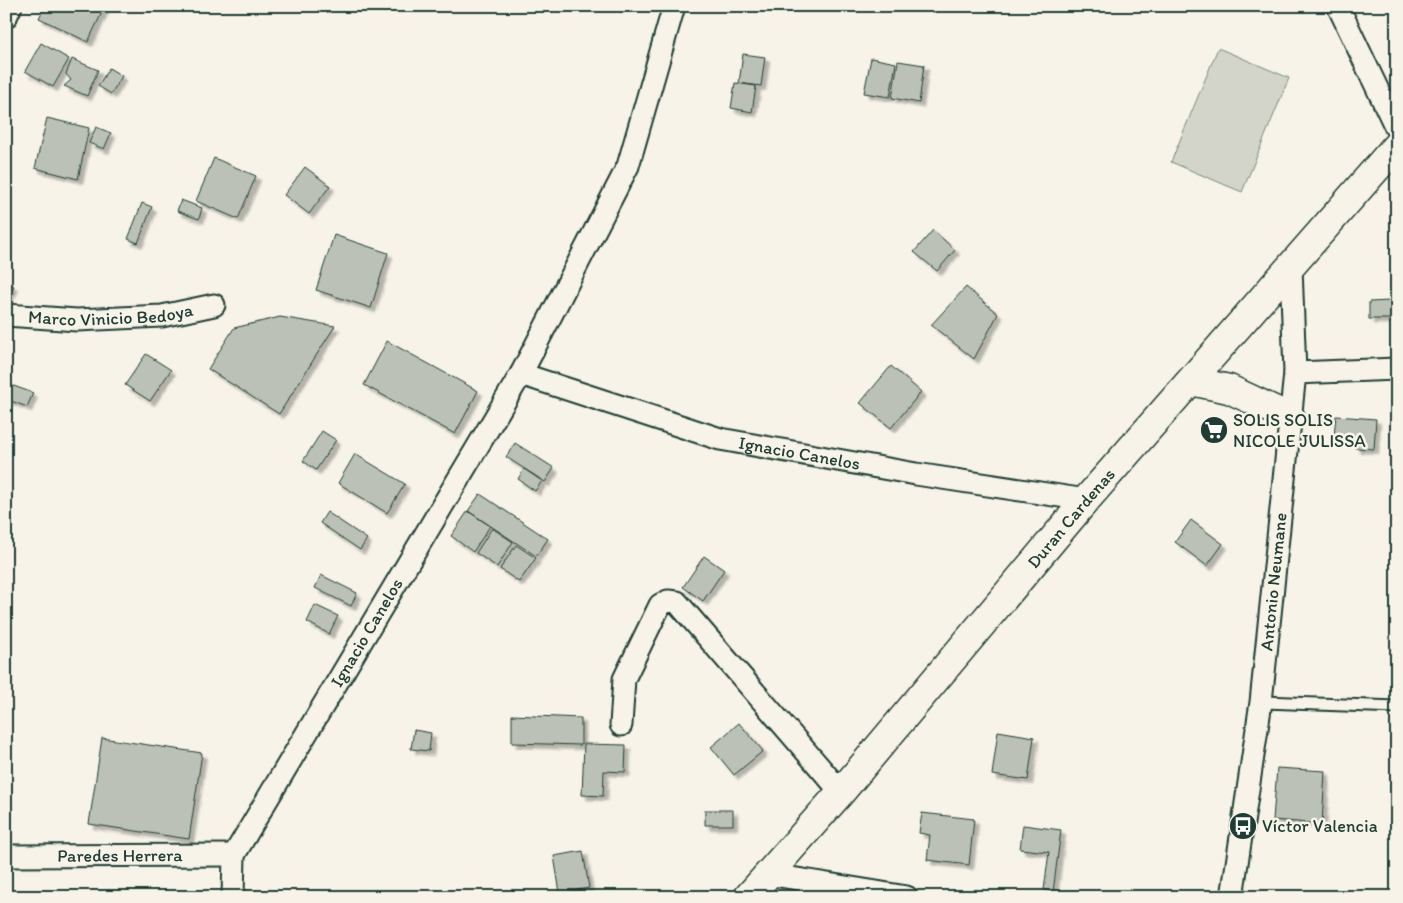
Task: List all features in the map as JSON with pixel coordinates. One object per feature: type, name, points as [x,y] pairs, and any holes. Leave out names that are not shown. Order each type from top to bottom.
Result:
[{"type":"street","points":[[6,18],[11,6]]},
{"type":"street","name":"Ignacio Canelos","points":[[233,897],[234,855],[521,374],[628,166],[674,6]]},
{"type":"street","points":[[1338,6],[1397,130]]},
{"type":"street","name":"Duran Cardenas","points":[[748,897],[841,792],[1086,500],[1397,145]]},
{"type":"street","name":"Antonio Neumane","points":[[1232,897],[1261,702],[1291,418],[1295,373],[1291,267]]},
{"type":"street","name":"Marco Vinicio Bedoya","points":[[6,315],[77,320],[162,316],[214,305]]},
{"type":"street","points":[[1295,373],[1397,369]]},
{"type":"street","name":"Ignacio Canelos","points":[[521,374],[720,439],[916,474],[1086,500]]},
{"type":"street","points":[[1191,381],[1229,389],[1291,418]]},
{"type":"street","points":[[621,725],[624,679],[660,605],[668,601],[677,602],[841,792]]},
{"type":"street","name":"Paredes Herrera","points":[[6,856],[234,855]]},
{"type":"street","points":[[767,874],[907,897]]},
{"type":"lane","points":[[1261,702],[1397,708]]},
{"type":"shaded area","points":[[1218,48],[1289,78],[1242,192],[1171,162]]},
{"type":"building","points":[[45,6],[105,6],[88,42],[39,18]]},
{"type":"building","points":[[41,43],[69,59],[53,87],[25,71]]},
{"type":"building","points":[[743,54],[765,57],[761,86],[739,83]]},
{"type":"building","points":[[871,58],[896,63],[890,97],[864,93]]},
{"type":"building","points":[[72,59],[98,70],[87,96],[64,86],[71,80],[66,74]]},
{"type":"building","points":[[898,61],[924,65],[919,103],[892,98]]},
{"type":"building","points":[[109,68],[122,76],[111,94],[98,86]]},
{"type":"building","points":[[735,83],[756,86],[752,112],[731,108]]},
{"type":"building","points":[[47,118],[89,128],[78,179],[35,168]]},
{"type":"building","points":[[96,127],[111,133],[104,149],[89,143]]},
{"type":"building","points":[[214,158],[256,176],[238,219],[196,201]]},
{"type":"building","points":[[305,167],[330,186],[309,214],[284,195]]},
{"type":"building","points":[[181,200],[202,208],[199,219],[177,211]]},
{"type":"building","points":[[142,203],[152,207],[138,243],[128,239]]},
{"type":"building","points":[[933,230],[955,250],[937,271],[914,252]]},
{"type":"building","points":[[334,235],[388,253],[371,308],[316,290]]},
{"type":"building","points":[[6,282],[14,286],[6,301]]},
{"type":"building","points":[[966,287],[998,314],[974,359],[931,325]]},
{"type":"building","points":[[1390,301],[1391,319],[1369,319],[1369,302]]},
{"type":"building","points":[[280,317],[335,326],[279,414],[208,369],[234,328]]},
{"type":"building","points":[[387,341],[478,391],[455,434],[364,385]]},
{"type":"building","points":[[146,354],[171,370],[150,401],[125,385]]},
{"type":"building","points":[[891,366],[921,392],[891,428],[860,403]]},
{"type":"building","points":[[11,385],[33,393],[27,407],[6,399]]},
{"type":"building","points":[[1336,416],[1376,419],[1374,449],[1355,448],[1356,437],[1334,436]]},
{"type":"building","points":[[322,431],[336,440],[316,470],[303,461]]},
{"type":"building","points":[[515,443],[554,468],[545,482],[506,457]]},
{"type":"building","points":[[355,454],[405,484],[387,513],[338,483]]},
{"type":"building","points":[[524,469],[542,481],[535,491],[518,479]]},
{"type":"building","points":[[480,494],[548,539],[536,556],[468,511]]},
{"type":"building","points":[[468,511],[490,526],[473,552],[451,536]]},
{"type":"building","points":[[327,512],[367,539],[360,550],[320,523]]},
{"type":"building","points":[[1191,520],[1223,544],[1207,566],[1175,542]]},
{"type":"building","points":[[492,528],[513,542],[497,567],[476,553]]},
{"type":"building","points":[[516,545],[536,558],[519,582],[500,569]]},
{"type":"building","points":[[704,556],[724,570],[703,601],[683,587]]},
{"type":"building","points":[[321,575],[357,593],[351,606],[315,588]]},
{"type":"building","points":[[315,605],[338,616],[329,634],[307,622]]},
{"type":"building","points":[[512,715],[581,718],[581,745],[512,743]]},
{"type":"building","points":[[739,723],[763,751],[734,775],[711,747]]},
{"type":"building","points":[[414,730],[431,733],[429,751],[411,749]]},
{"type":"building","points":[[998,731],[1034,737],[1028,780],[992,775]]},
{"type":"building","points":[[102,738],[202,753],[189,839],[89,824]]},
{"type":"building","points":[[584,744],[626,745],[625,772],[604,771],[603,796],[582,795]]},
{"type":"building","points":[[1277,768],[1325,771],[1322,824],[1273,820]]},
{"type":"building","points":[[705,810],[733,810],[733,825],[705,825]]},
{"type":"building","points":[[922,813],[974,819],[969,865],[927,860],[930,835],[919,833]]},
{"type":"building","points":[[1023,825],[1061,830],[1053,892],[1044,890],[1049,852],[1020,849]]},
{"type":"building","points":[[583,851],[589,888],[560,893],[554,856]]},
{"type":"place","name":"SOLIS SOLIS NICOLE JULISSA","points":[[1214,430]]},
{"type":"place","name":"Víctor Valencia","points":[[1243,826]]}]
